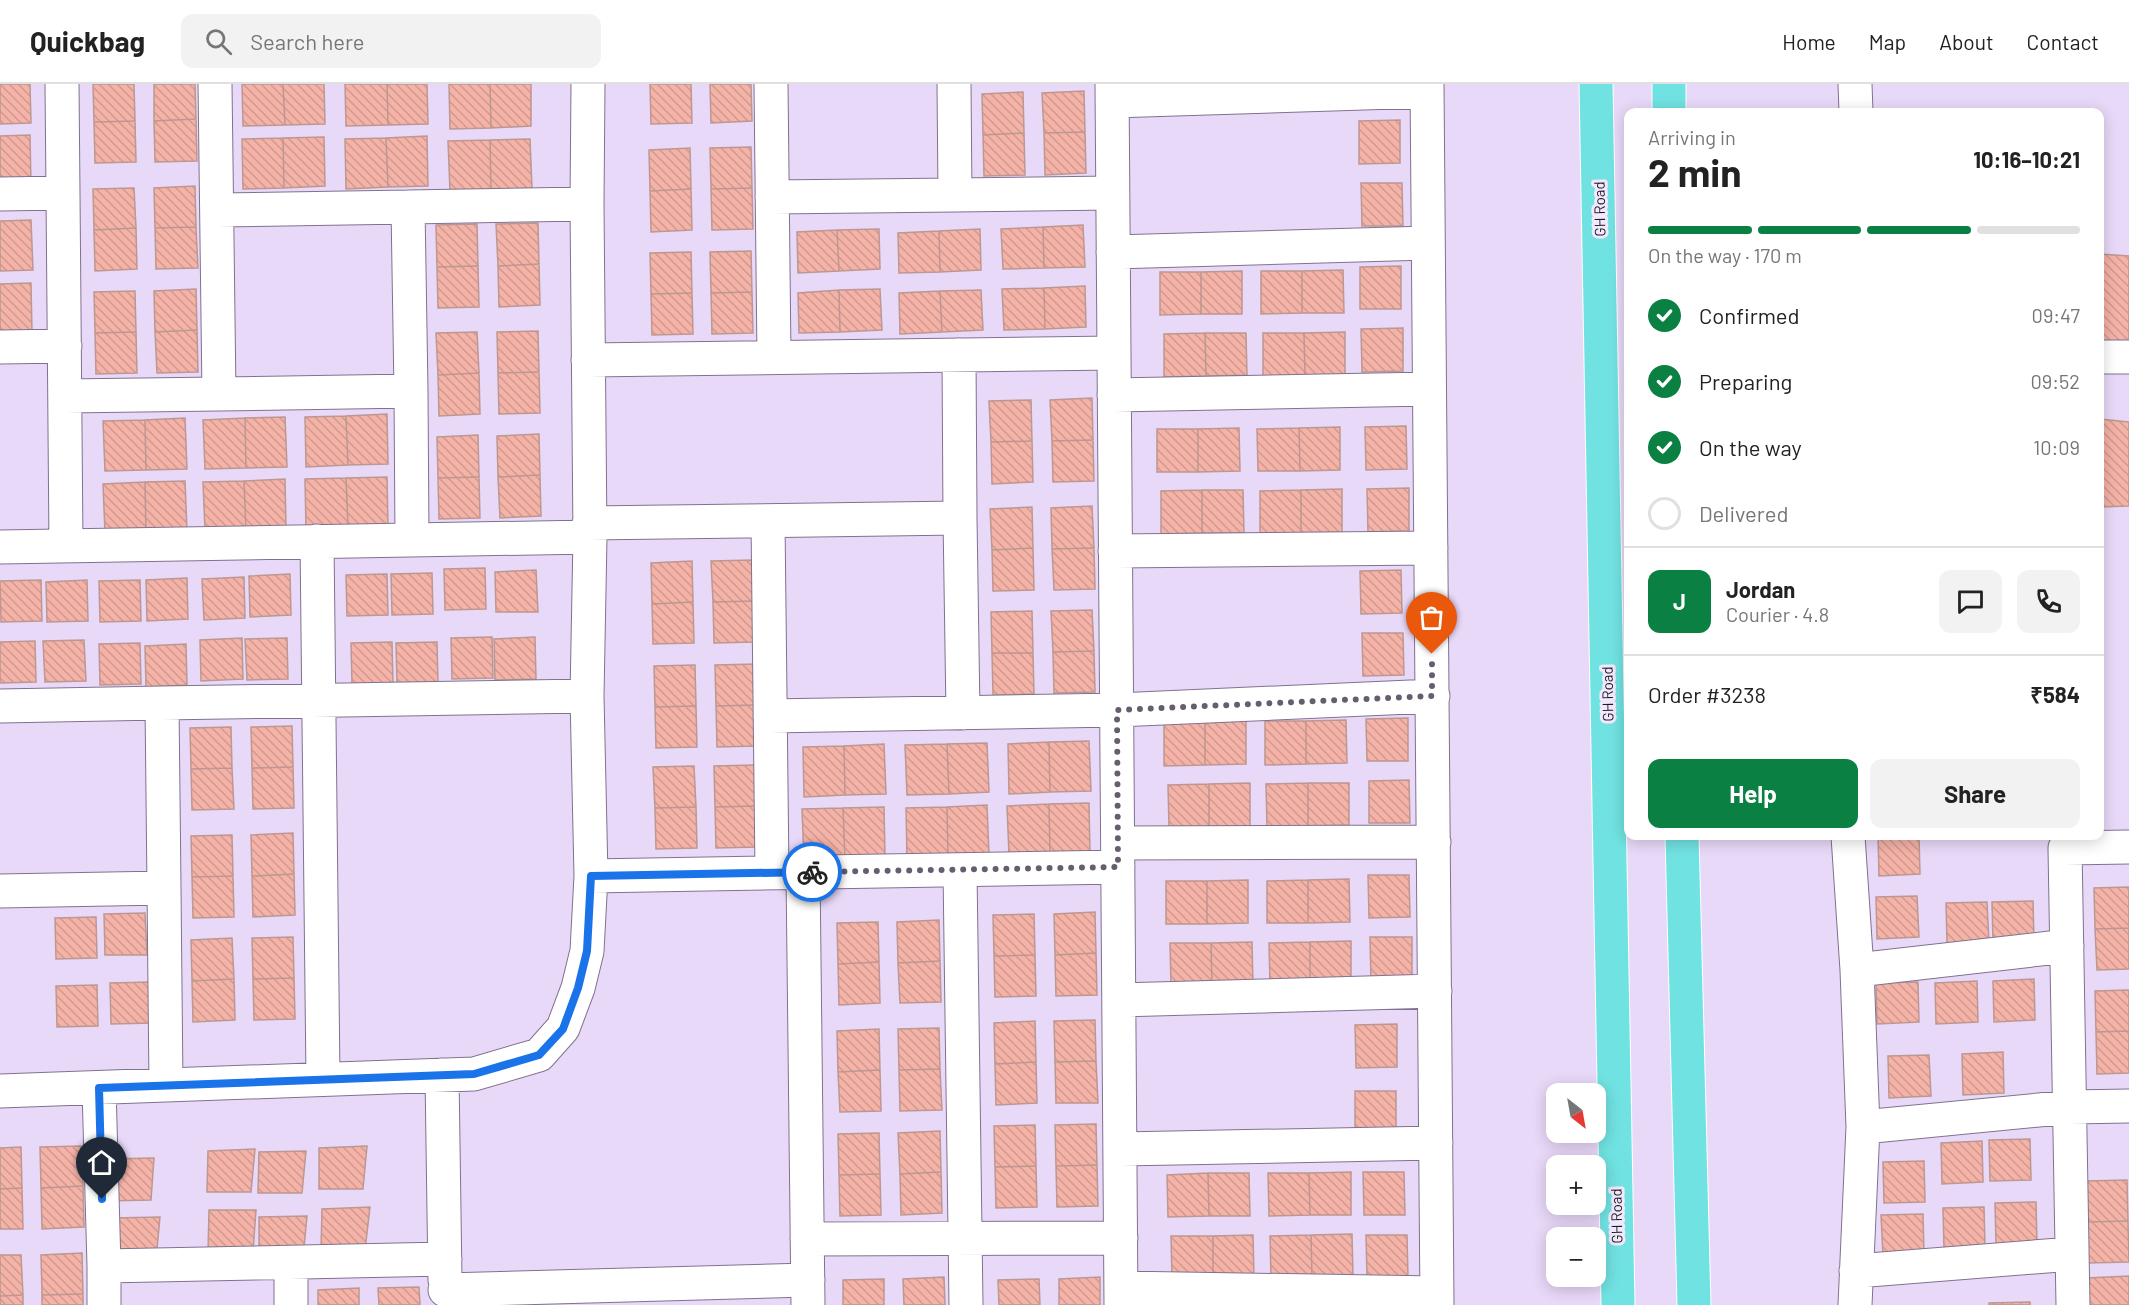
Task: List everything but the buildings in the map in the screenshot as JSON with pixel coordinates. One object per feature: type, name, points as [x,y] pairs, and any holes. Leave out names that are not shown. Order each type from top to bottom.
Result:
[{"type":"main road","name":"GH Road","points":[[1596,84],[1618,1305]]},
{"type":"main road","points":[[1669,84],[1669,108]]},
{"type":"main road","points":[[1682,840],[1694,1305]]},
{"type":"street","points":[[62,84],[66,546]]},
{"type":"street","points":[[215,84],[219,394]]},
{"type":"street","points":[[0,1091],[474,1074],[539,1055],[563,1029],[578,988],[587,951],[591,876],[587,696],[590,530],[588,84]]},
{"type":"street","points":[[771,84],[774,357]]},
{"type":"street","points":[[954,84],[955,195]]},
{"type":"street","points":[[1855,84],[1856,108]]},
{"type":"street","points":[[1427,88],[1437,1299],[1121,1296],[1112,92],[1427,88]]},
{"type":"street","points":[[0,194],[63,193]]},
{"type":"street","points":[[772,197],[1112,193]]},
{"type":"street","points":[[217,210],[587,204]]},
{"type":"street","points":[[408,207],[412,540]]},
{"type":"street","points":[[1113,252],[1428,243]]},
{"type":"street","points":[[0,347],[65,346]]},
{"type":"street","points":[[588,360],[1114,353]]},
{"type":"street","points":[[959,355],[963,713]]},
{"type":"street","points":[[2104,357],[2129,357]]},
{"type":"street","points":[[1114,395],[1429,389]]},
{"type":"street","points":[[65,396],[411,391]]},
{"type":"street","points":[[0,547],[412,540],[768,521],[960,518]]},
{"type":"street","points":[[104,1266],[291,1263],[445,1285],[808,1293],[788,873],[770,717],[768,521]]},
{"type":"street","points":[[317,542],[323,1079]]},
{"type":"street","points":[[1115,551],[1431,548]]},
{"type":"street","points":[[0,706],[587,696]]},
{"type":"street","points":[[770,717],[1117,710],[1432,696]]},
{"type":"street","points":[[162,703],[166,1085]]},
{"type":"street","points":[[1848,840],[1857,970],[1863,1127],[1855,1305]]},
{"type":"street","points":[[591,876],[960,870],[1118,855],[1434,842]]},
{"type":"street","points":[[2073,1305],[2065,842],[2129,847]]},
{"type":"street","points":[[960,870],[966,1305]]},
{"type":"street","points":[[0,891],[164,888]]},
{"type":"street","points":[[1857,970],[2067,946]]},
{"type":"street","points":[[1119,1000],[1435,991]]},
{"type":"street","points":[[442,1075],[445,1285]]},
{"type":"street","points":[[99,1088],[104,1305]]},
{"type":"street","points":[[1863,1127],[2070,1107],[2129,1106]]},
{"type":"street","points":[[1121,1149],[1436,1143]]},
{"type":"street","points":[[807,1239],[1121,1238]]},
{"type":"street","points":[[1856,1271],[2073,1254]]},
{"type":"street","points":[[291,1263],[291,1305]]},
{"type":"way so far","points":[[812,872],[1118,867],[1117,710],[1432,696],[1432,654]]},
{"type":"route","points":[[102,1199],[99,1088],[474,1074],[539,1055],[563,1029],[578,988],[587,951],[591,876],[812,872]]}]
